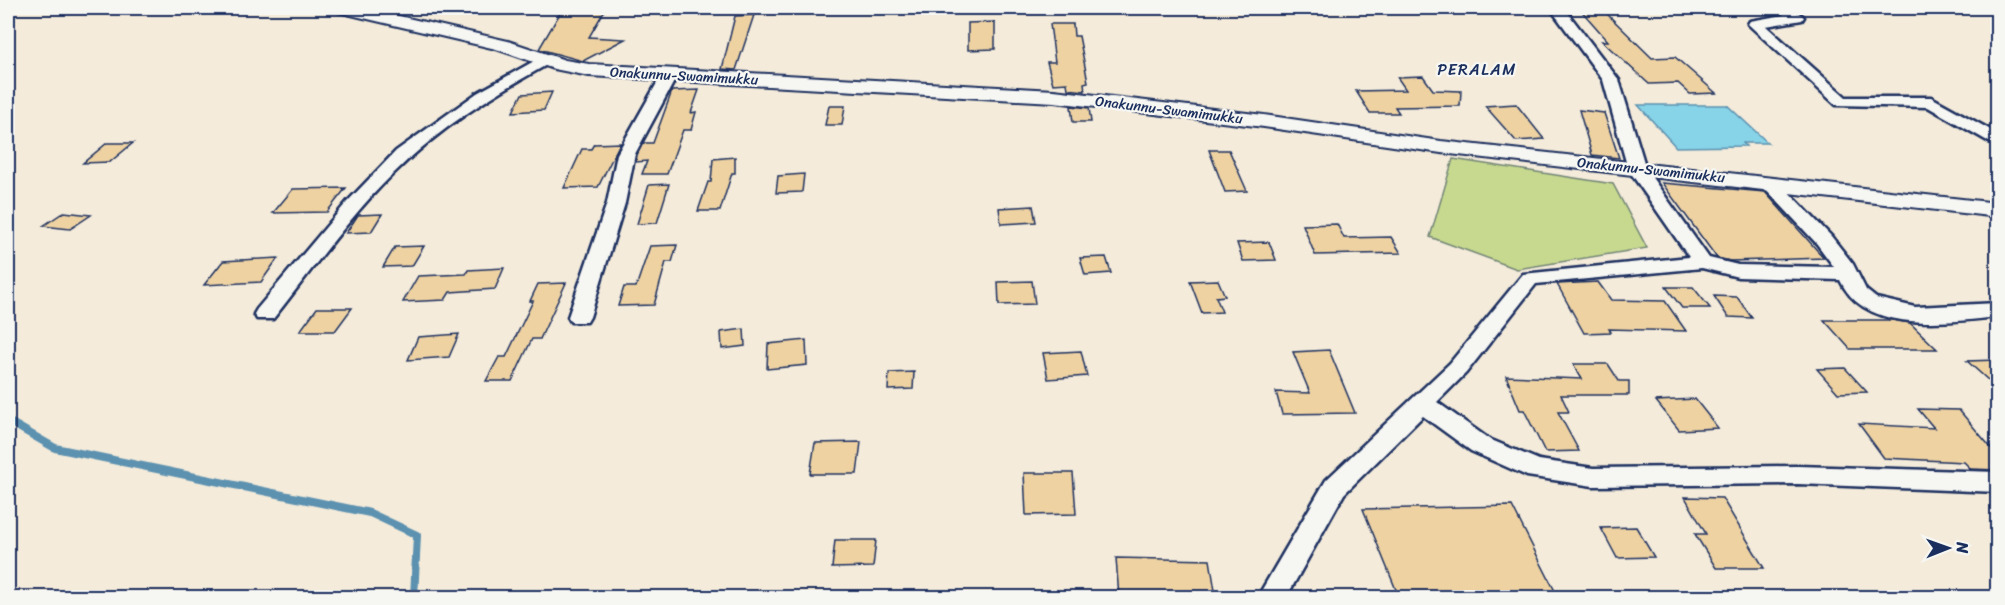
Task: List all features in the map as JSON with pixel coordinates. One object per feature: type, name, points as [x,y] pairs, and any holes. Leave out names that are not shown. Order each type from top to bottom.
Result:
[{"type":"street","name":"Onakunnu-Swamimukku","points":[[344,8],[502,45],[545,60],[589,70],[1054,96],[1637,170],[1998,210]]},
{"type":"street","points":[[1557,8],[1611,80],[1637,170],[1702,262]]},
{"type":"street","points":[[1783,8],[1797,16],[1755,24],[1842,102],[1931,102],[1998,142]]},
{"type":"street","points":[[265,314],[337,223],[387,170],[490,90],[545,60]]},
{"type":"street","points":[[579,317],[616,204],[626,154],[669,76]]},
{"type":"street","points":[[1770,183],[1825,244],[1848,274],[1851,285],[1867,302],[1893,311],[1958,314],[1998,310]]},
{"type":"street","points":[[1271,597],[1335,487],[1458,368],[1530,278],[1702,262],[1738,272],[1848,274]]},
{"type":"street","points":[[1422,404],[1480,445],[1536,469],[1593,477],[1798,475],[1998,482]]},
{"type":"green space","points":[[1453,159],[1613,184],[1647,248],[1517,269],[1430,237]]},
{"type":"water","points":[[1638,105],[1727,105],[1768,143],[1743,143],[1746,146],[1676,147]]},
{"type":"building","points":[[563,8],[606,8],[589,37],[625,39],[583,61],[539,49]]},
{"type":"building","points":[[1579,8],[1601,8],[1652,58],[1675,57],[1716,93],[1690,94],[1678,83],[1649,84],[1602,41],[1608,41]]},
{"type":"building","points":[[754,15],[736,70],[722,69],[735,16]]},
{"type":"building","points":[[995,22],[995,49],[968,50],[968,23]]},
{"type":"building","points":[[1050,24],[1073,24],[1074,36],[1079,36],[1088,82],[1084,83],[1085,91],[1068,89],[1067,83],[1053,84],[1047,62],[1055,62]]},
{"type":"building","points":[[1423,76],[1433,90],[1461,91],[1460,106],[1395,107],[1399,113],[1370,113],[1356,91],[1406,90],[1397,77]]},
{"type":"building","points":[[699,90],[691,113],[696,112],[691,130],[683,130],[667,174],[642,174],[647,161],[636,162],[637,155],[643,143],[653,143],[672,91]]},
{"type":"building","points":[[552,92],[544,110],[513,112],[522,94]]},
{"type":"building","points":[[1516,104],[1544,139],[1516,141],[1485,106]]},
{"type":"building","points":[[829,106],[845,106],[842,125],[825,125]]},
{"type":"building","points":[[1071,106],[1089,108],[1091,122],[1073,122]]},
{"type":"building","points":[[1579,110],[1604,113],[1619,158],[1592,155]]},
{"type":"building","points":[[107,143],[133,143],[110,162],[83,163]]},
{"type":"building","points":[[620,143],[598,187],[564,188],[582,149],[591,149],[594,144]]},
{"type":"building","points":[[1209,150],[1229,150],[1247,191],[1225,192]]},
{"type":"building","points":[[735,157],[735,173],[732,173],[720,211],[698,211],[708,182],[711,182],[713,159]]},
{"type":"building","points":[[804,174],[802,192],[776,193],[778,176]]},
{"type":"building","points":[[1662,183],[1765,192],[1824,258],[1730,261],[1717,258]]},
{"type":"building","points":[[669,184],[657,223],[637,224],[649,185]]},
{"type":"building","points":[[346,188],[327,212],[273,213],[293,189]]},
{"type":"building","points":[[1033,206],[1036,222],[1001,224],[999,208]]},
{"type":"building","points":[[64,212],[91,215],[70,229],[43,226]]},
{"type":"building","points":[[382,214],[371,232],[346,233],[358,215]]},
{"type":"building","points":[[1337,224],[1344,238],[1391,237],[1401,253],[1315,255],[1303,225]]},
{"type":"building","points":[[1269,242],[1276,260],[1243,261],[1237,243]]},
{"type":"building","points":[[677,245],[672,262],[666,262],[654,305],[618,306],[624,287],[636,287],[650,246]]},
{"type":"building","points":[[424,246],[412,266],[383,267],[395,247]]},
{"type":"building","points":[[1106,257],[1111,273],[1085,275],[1080,258]]},
{"type":"building","points":[[278,258],[261,282],[204,285],[223,261]]},
{"type":"building","points":[[504,268],[495,289],[450,292],[445,300],[403,302],[418,276],[466,274],[468,270]]},
{"type":"building","points":[[1218,280],[1225,296],[1216,297],[1222,312],[1202,313],[1190,281]]},
{"type":"building","points":[[1032,281],[1035,304],[999,305],[998,282]]},
{"type":"building","points":[[1598,282],[1611,300],[1665,301],[1686,331],[1609,329],[1611,332],[1584,333],[1557,284]]},
{"type":"building","points":[[566,283],[540,339],[532,339],[512,381],[486,381],[499,357],[506,357],[533,301],[530,301],[538,284]]},
{"type":"building","points":[[1666,287],[1693,287],[1710,308],[1682,308]]},
{"type":"building","points":[[1714,296],[1737,297],[1752,318],[1728,317]]},
{"type":"building","points":[[317,308],[352,308],[335,331],[300,331]]},
{"type":"building","points":[[1824,320],[1893,320],[1910,323],[1937,349],[1850,349]]},
{"type":"building","points":[[744,329],[745,346],[722,349],[721,332]]},
{"type":"building","points":[[459,334],[449,357],[408,360],[418,337]]},
{"type":"building","points":[[806,340],[807,365],[767,369],[768,344]]},
{"type":"building","points":[[1329,350],[1355,413],[1282,414],[1276,392],[1310,393],[1293,352]]},
{"type":"building","points":[[1081,351],[1087,376],[1048,379],[1043,353]]},
{"type":"building","points":[[1998,360],[1998,389],[1967,361]]},
{"type":"building","points":[[1573,364],[1608,364],[1619,381],[1629,381],[1629,395],[1561,395],[1569,412],[1558,412],[1579,451],[1545,452],[1524,410],[1520,410],[1506,376],[1582,379]]},
{"type":"building","points":[[1845,368],[1867,392],[1838,393],[1817,369]]},
{"type":"building","points":[[914,372],[913,389],[888,390],[889,373]]},
{"type":"building","points":[[1695,399],[1718,428],[1679,430],[1656,401]]},
{"type":"building","points":[[1918,409],[1959,410],[1998,456],[1998,470],[1971,469],[1964,462],[1884,458],[1859,424],[1934,428]]},
{"type":"building","points":[[861,442],[857,474],[810,474],[815,443]]},
{"type":"building","points":[[1024,473],[1073,473],[1076,514],[1026,515]]},
{"type":"building","points":[[1685,497],[1722,498],[1764,568],[1716,568],[1695,534],[1706,534]]},
{"type":"building","points":[[1512,506],[1558,597],[1399,597],[1363,509]]},
{"type":"building","points":[[1636,527],[1654,557],[1617,558],[1601,528]]},
{"type":"building","points":[[835,540],[876,540],[873,567],[832,568]]},
{"type":"building","points":[[1116,558],[1210,560],[1216,597],[1119,597]]},
{"type":"waterway","points":[[8,421],[55,448],[370,513],[417,535],[414,598]]},
{"type":"district","name":"PERALAM","points":[[1477,69]]}]
